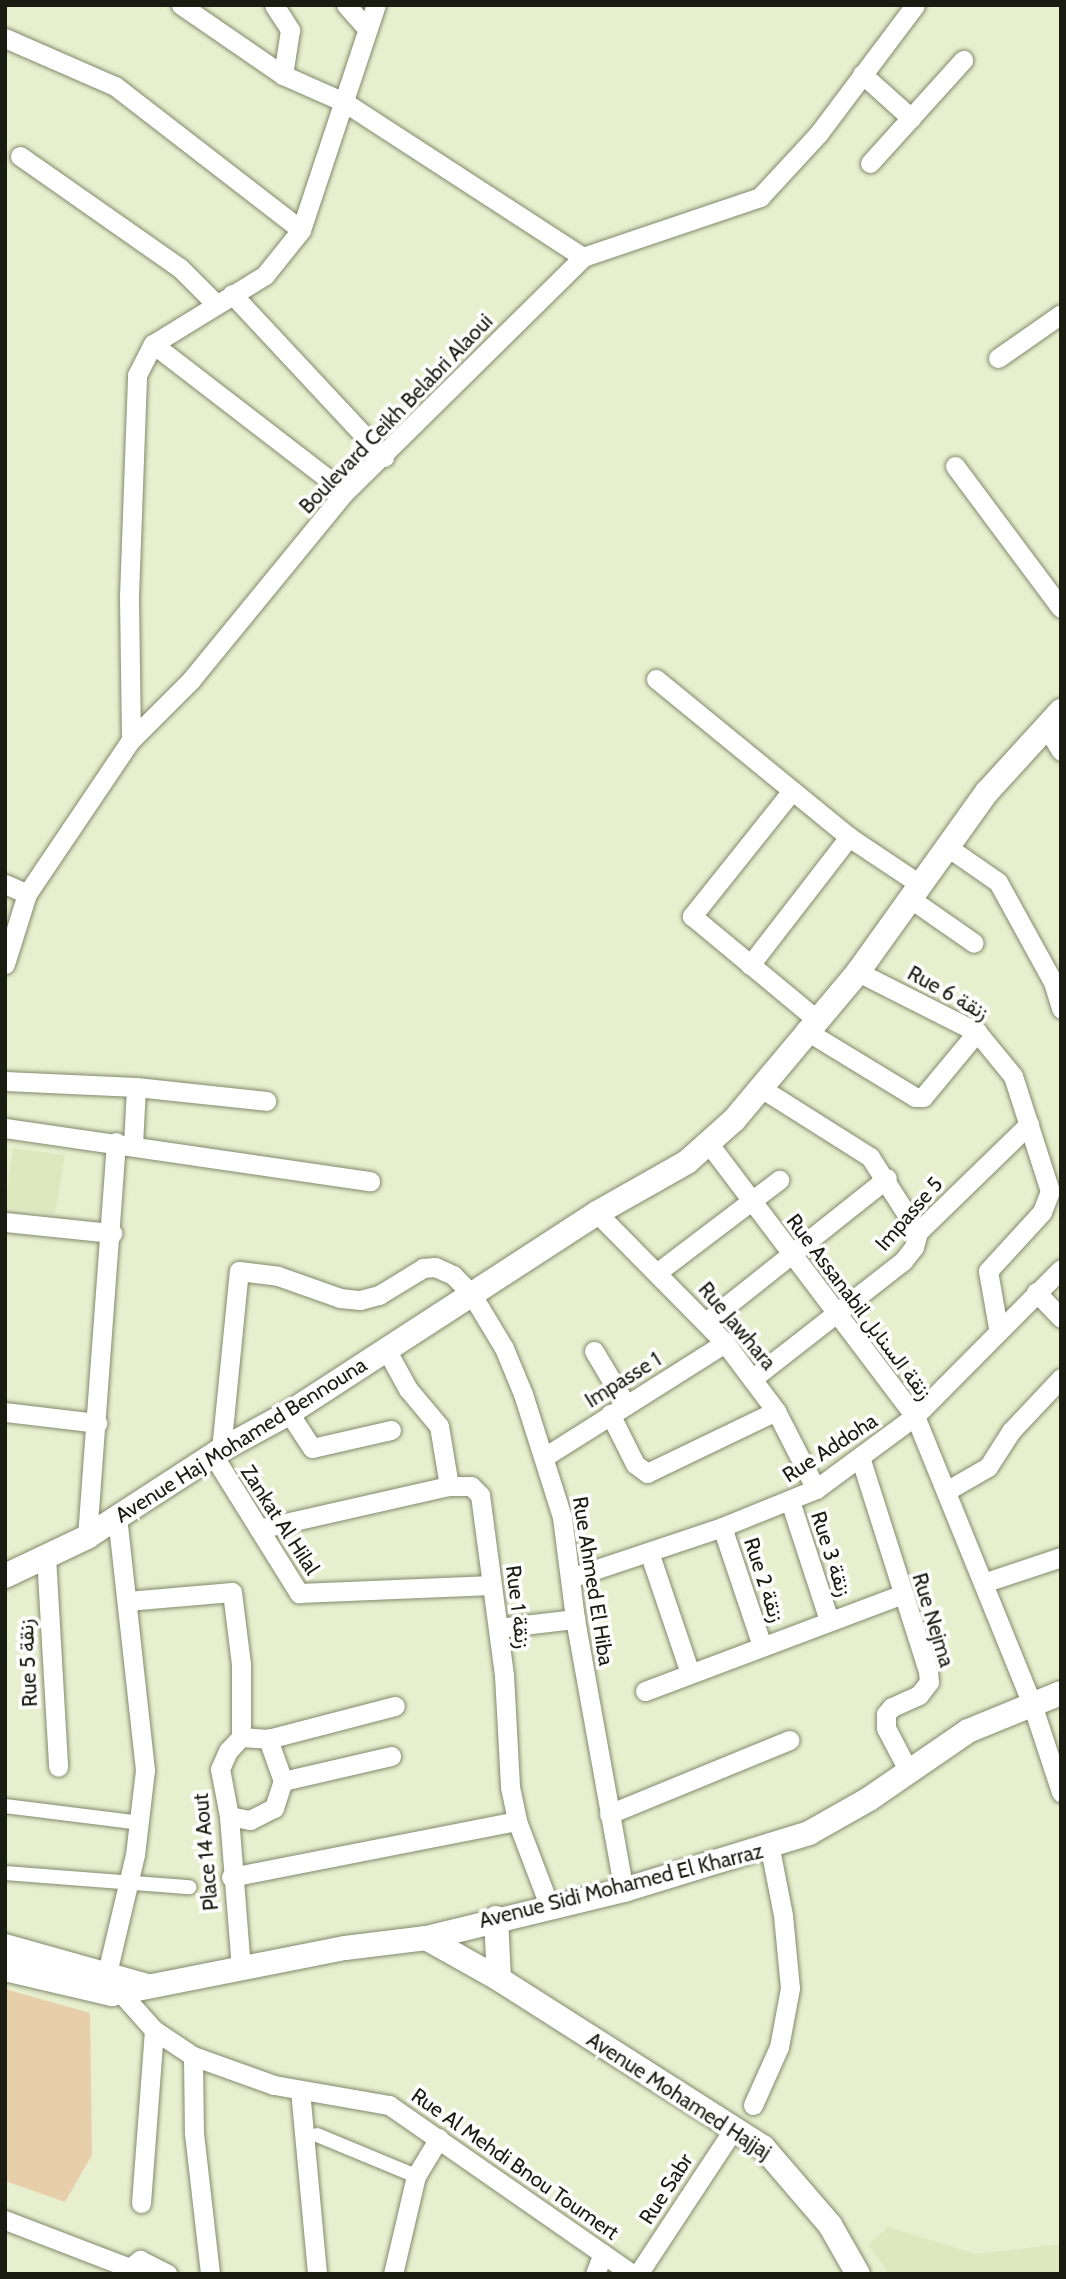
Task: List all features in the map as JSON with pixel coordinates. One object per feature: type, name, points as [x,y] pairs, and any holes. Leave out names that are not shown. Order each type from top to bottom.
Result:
[{"type":"street","points":[[181,5],[283,75],[344,102],[583,257]]},
{"type":"street","points":[[275,5],[290,30],[283,75]]},
{"type":"street","points":[[346,5],[365,26]]},
{"type":"street","points":[[131,740],[129,596],[137,375],[153,344],[280,261],[301,230],[344,102],[365,26],[376,5]]},
{"type":"street","name":"Boulevard Ceikh Belabri Alaoui","points":[[5,964],[27,894],[131,740],[191,680],[345,492],[384,457],[583,257],[760,197],[811,143],[862,74],[905,7]]},
{"type":"street","points":[[5,38],[115,86],[301,230]]},
{"type":"street","points":[[870,163],[963,60]]},
{"type":"street","points":[[862,74],[911,118]]},
{"type":"street","points":[[20,156],[224,299],[384,457]]},
{"type":"street","points":[[998,358],[1061,314]]},
{"type":"street","points":[[153,344],[345,492]]},
{"type":"street","points":[[955,466],[1061,608]]},
{"type":"street","points":[[656,679],[974,943]]},
{"type":"street","points":[[1054,719],[1061,751]]},
{"type":"street","name":"Avenue Haj Mohamed Bennouna","points":[[5,1576],[87,1537],[217,1453],[289,1413],[597,1213],[687,1163],[709,1144],[761,1088],[811,1024],[858,972],[886,937],[913,890],[946,846],[1054,719]]},
{"type":"street","points":[[792,792],[692,916],[750,965],[811,1024],[915,1097],[923,1097],[977,1032]]},
{"type":"street","points":[[750,965],[849,837]]},
{"type":"street","points":[[946,846],[998,882],[1053,982],[1061,1009]]},
{"type":"street","points":[[5,884],[27,894]]},
{"type":"street","name":"Rue 6 زنقة","points":[[858,972],[977,1032],[1013,1076],[1046,1173],[1049,1202],[988,1271],[998,1328]]},
{"type":"street","points":[[5,1081],[136,1087],[267,1101]]},
{"type":"street","points":[[87,1537],[112,1233],[124,1143],[136,1087]]},
{"type":"street","points":[[761,1088],[858,1147],[887,1178],[918,1232]]},
{"type":"street","name":"Impasse 5","points":[[752,1379],[902,1261],[914,1247],[918,1232],[1029,1124]]},
{"type":"street","points":[[5,1128],[124,1143],[370,1181]]},
{"type":"street","name":"Rue Assanabil زنقة السنابل","points":[[709,1144],[915,1416],[948,1490],[1032,1704],[1061,1792]]},
{"type":"street","points":[[706,1322],[887,1178]]},
{"type":"street","points":[[659,1271],[779,1180]]},
{"type":"street","name":"Rue Jawhara","points":[[597,1213],[659,1271],[725,1343],[776,1411],[816,1489]]},
{"type":"street","points":[[5,1222],[112,1233]]},
{"type":"street","name":"Rue Ahmed El Hiba","points":[[217,1453],[239,1271],[278,1276],[340,1298],[360,1300],[379,1295],[423,1268],[435,1267],[453,1275],[472,1295],[504,1348],[546,1456],[562,1517],[575,1619],[624,1889]]},
{"type":"street","name":"Rue Addoha","points":[[570,1578],[722,1527],[816,1489],[861,1460],[915,1416],[998,1328],[1061,1269]]},
{"type":"street","points":[[1036,1292],[1061,1318]]},
{"type":"street","name":"Impasse 1","points":[[546,1456],[725,1343]]},
{"type":"street","points":[[259,1529],[449,1486],[439,1426],[408,1389],[386,1349]]},
{"type":"street","points":[[594,1351],[618,1409],[635,1464],[646,1473],[776,1411]]},
{"type":"street","points":[[948,1490],[988,1467],[1011,1431],[1061,1378]]},
{"type":"street","points":[[5,1412],[97,1423]]},
{"type":"street","points":[[289,1413],[312,1448],[391,1430]]},
{"type":"street","name":"Zankat Al Hilal","points":[[217,1453],[297,1591],[318,1595],[492,1585]]},
{"type":"street","name":"Rue Nejma","points":[[861,1460],[929,1679],[919,1695],[892,1707],[886,1714],[886,1728],[908,1770]]},
{"type":"street","name":"Rue 1 زنقة","points":[[449,1486],[468,1485],[478,1492],[498,1628],[510,1787],[517,1821],[550,1908]]},
{"type":"street","name":"Rue 3 زنقة","points":[[790,1501],[829,1620]]},
{"type":"street","points":[[117,1518],[143,1721],[141,1823],[130,1880],[117,1981]]},
{"type":"street","name":"Rue 2 زنقة","points":[[722,1527],[761,1646]]},
{"type":"street","points":[[649,1552],[690,1673]]},
{"type":"street","name":"Rue 5 زنقة","points":[[46,1556],[58,1767]]},
{"type":"street","points":[[983,1583],[1061,1558]]},
{"type":"street","points":[[127,1601],[232,1592],[239,1629],[241,1737],[268,1739],[395,1706]]},
{"type":"street","points":[[645,1691],[901,1595]]},
{"type":"street","points":[[498,1628],[575,1619]]},
{"type":"street","name":"Avenue Sidi Mohamed El Kharraz","points":[[5,1946],[117,1981],[148,1986],[345,1948],[426,1938],[496,1918],[550,1908],[624,1889],[769,1849],[832,1822],[968,1731],[1061,1693]]},
{"type":"street","name":"Place 14 Aout","points":[[241,1737],[228,1751],[220,1769],[229,1815],[231,1877],[241,1969]]},
{"type":"street","points":[[229,1815],[250,1819],[274,1808],[283,1781],[268,1739]]},
{"type":"street","points":[[609,1814],[789,1740]]},
{"type":"street","points":[[283,1781],[391,1756]]},
{"type":"street","points":[[5,1806],[141,1823]]},
{"type":"street","points":[[231,1877],[517,1821]]},
{"type":"street","points":[[753,2105],[779,2047],[790,1988],[785,1927],[769,1849]]},
{"type":"street","points":[[5,1873],[130,1880],[189,1887]]},
{"type":"street","points":[[496,1918],[499,1979]]},
{"type":"street","name":"Avenue Mohamed Hajjaj","points":[[426,1938],[499,1979],[763,2147],[784,2167],[830,2225],[858,2274]]},
{"type":"street","name":"Avenue Sidi Mohamed El Kharraz","points":[[5,1969],[87,1990],[117,1981]]},
{"type":"street","name":"Rue Al Mehdi Bnou Toumert","points":[[117,1981],[154,2030],[193,2056],[244,2077],[300,2090],[389,2105],[632,2274]]},
{"type":"street","points":[[141,2203],[154,2030]]},
{"type":"street","points":[[193,2056],[194,2133],[210,2274]]},
{"type":"street","points":[[300,2090],[317,2274]]},
{"type":"street","name":"Rue Sabr","points":[[638,2274],[733,2130]]},
{"type":"street","points":[[317,2135],[416,2176]]},
{"type":"street","points":[[393,2274],[416,2176],[439,2138]]},
{"type":"street","points":[[5,2220],[129,2271],[140,2260],[168,2274]]},
{"type":"street","points":[[595,2274],[603,2253]]},
{"type":"shaded area","points":[[13,1148],[65,1155],[55,1214],[5,1207]]},
{"type":"shaded area","points":[[5,1989],[90,2013],[92,2155],[65,2202],[5,2181]]},
{"type":"shaded area","points":[[888,2227],[976,2254],[1061,2244],[1061,2274],[889,2274],[868,2245]]}]
